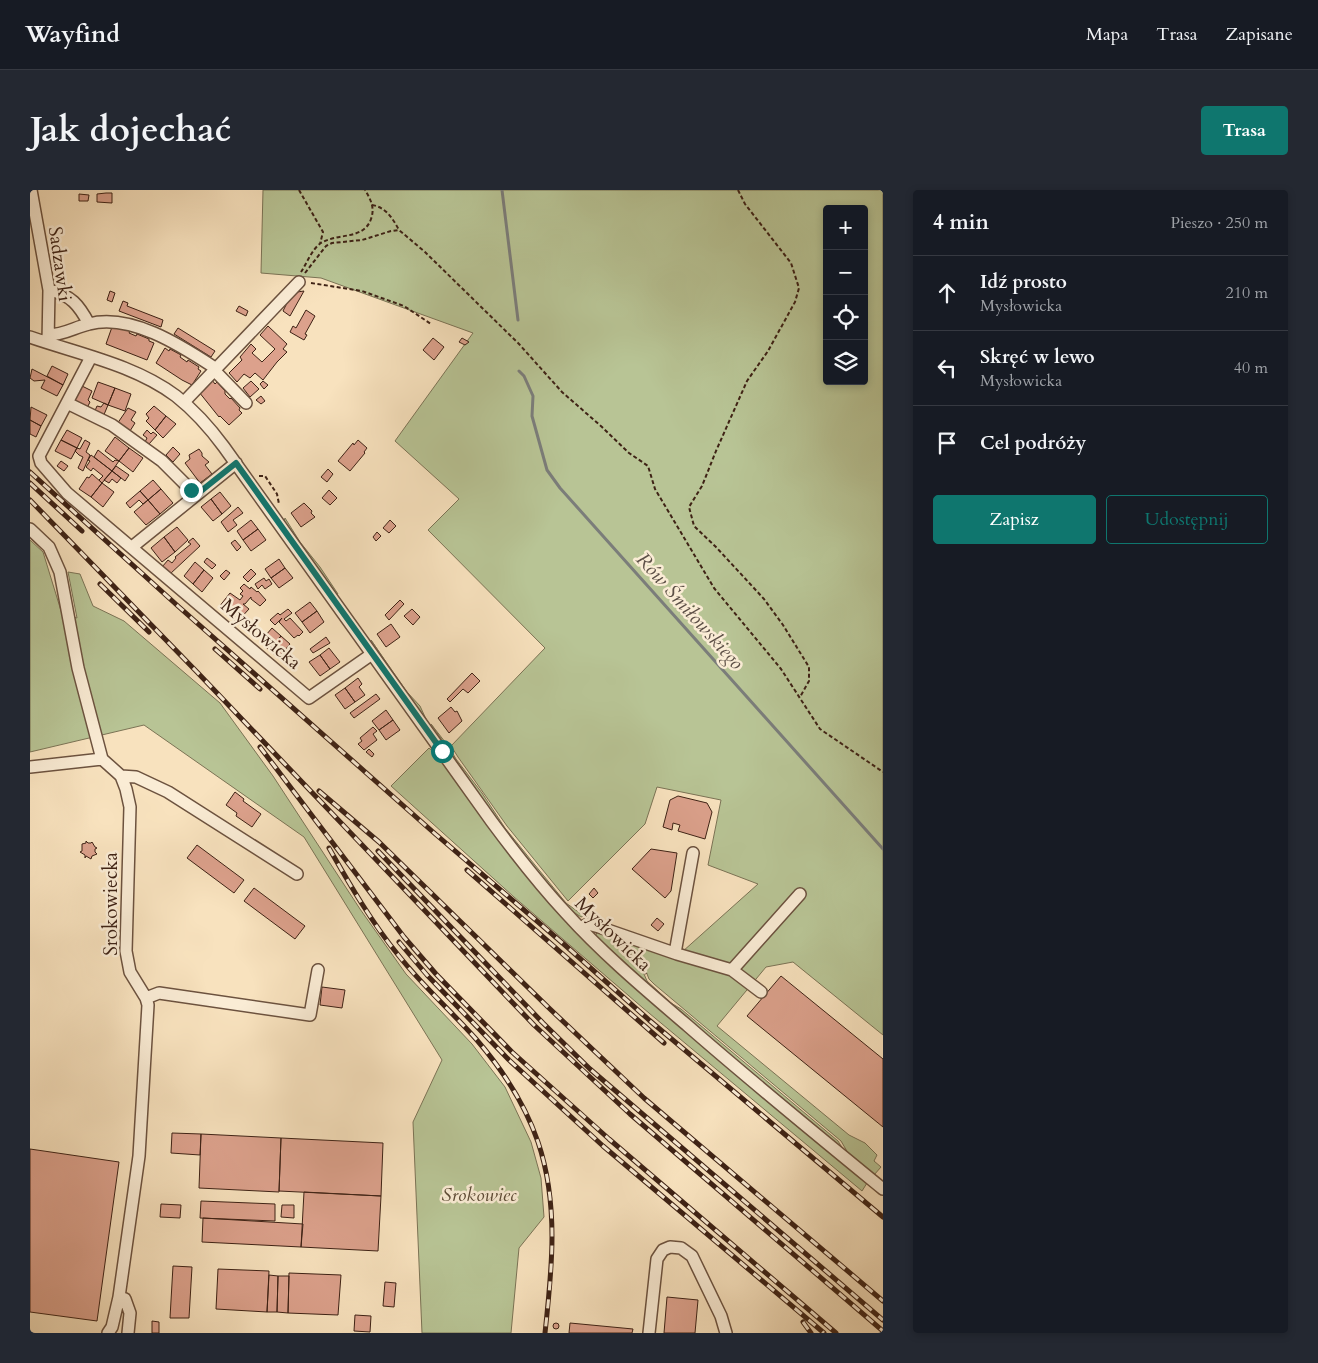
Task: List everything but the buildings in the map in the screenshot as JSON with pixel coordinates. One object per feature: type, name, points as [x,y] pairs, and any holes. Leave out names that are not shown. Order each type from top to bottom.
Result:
[{"type":"street","name":"Sadzawki","points":[[30,190],[49,290],[48,339]]},
{"type":"street","points":[[184,402],[298,282]]},
{"type":"street","points":[[49,290],[59,292],[75,302],[89,324]]},
{"type":"street","points":[[48,339],[89,324],[125,322],[180,345],[214,369],[246,403]]},
{"type":"street","name":"Mysłowicka","points":[[30,337],[48,339],[90,357],[128,370],[154,382],[184,402],[205,423],[236,463],[510,846],[580,928],[640,984],[728,1061],[883,1189]]},
{"type":"street","name":"Mysłowicka","points":[[90,357],[39,456],[41,463],[67,493],[309,698],[372,654]]},
{"type":"street","points":[[67,403],[112,425],[162,461],[196,495]]},
{"type":"street","points":[[132,548],[236,463]]},
{"type":"street","points":[[30,529],[49,547],[60,572],[78,668],[102,759],[121,776],[136,777],[168,792],[298,874]]},
{"type":"street","points":[[30,767],[102,759]]},
{"type":"street","name":"Srokowiecka","points":[[108,1333],[112,1327],[119,1297],[139,1156],[148,1005],[146,998],[130,972],[126,951],[130,807],[121,776]]},
{"type":"street","points":[[675,953],[693,853]]},
{"type":"street","points":[[732,970],[800,894]]},
{"type":"street","points":[[580,928],[585,924],[599,927],[732,970],[760,992]]},
{"type":"street","points":[[146,998],[159,993],[310,1015],[318,970]]},
{"type":"street","points":[[649,1333],[656,1259],[662,1250],[670,1247],[681,1248],[692,1256],[721,1316],[726,1333]]},
{"type":"street","points":[[119,1297],[125,1299],[130,1313],[128,1333]]},
{"type":"path","points":[[299,190],[323,232],[320,244]]},
{"type":"path","points":[[738,190],[745,204],[791,263],[799,288],[795,302],[782,326],[748,381],[702,486],[689,507],[694,526],[716,546],[764,599],[809,667],[809,681],[800,697]]},
{"type":"path","points":[[372,205],[380,206],[391,216],[399,230],[425,252],[519,344],[562,392],[629,453],[648,466],[655,489],[714,588],[781,669],[820,729],[883,772]]},
{"type":"path","points":[[399,230],[362,240],[332,243],[326,246],[298,282],[362,291],[404,306],[432,324]]},
{"type":"path","points":[[259,476],[265,476],[277,494],[280,508]]},
{"type":"path","points":[[622,948],[642,966],[647,977]]},
{"type":"green space","points":[[263,190],[883,190],[883,1035],[793,962],[766,967],[717,1026],[849,1135],[865,1143],[877,1155],[874,1161],[881,1167],[874,1175],[848,1153],[841,1141],[654,984],[649,979],[644,966],[613,936],[682,952],[758,884],[708,865],[721,800],[657,787],[645,824],[568,901],[507,826],[451,746],[545,648],[428,530],[459,499],[395,441],[473,333],[321,278],[261,273]]},
{"type":"green space","points":[[285,518],[300,542],[320,567],[337,595],[284,521]]},
{"type":"green space","name":"Srokowiec","points":[[30,540],[43,552],[62,614],[77,618],[68,572],[80,574],[93,606],[124,621],[220,703],[273,776],[360,909],[406,974],[472,1044],[505,1087],[531,1142],[541,1178],[544,1217],[519,1248],[511,1333],[422,1333],[413,1122],[442,1060],[304,837],[144,725],[30,752]]},
{"type":"green space","points":[[371,640],[407,692],[420,706],[426,719],[412,701]]},
{"type":"green space","points":[[431,724],[482,793],[505,828],[566,903],[584,916],[581,917],[572,911],[531,864],[495,817]]},
{"type":"green space","points":[[429,748],[437,755],[523,872],[582,939],[698,1042],[867,1183],[862,1191],[643,1008],[514,897],[391,786]]},
{"type":"green space","points":[[597,932],[606,934],[641,967],[647,981],[671,1003],[681,1009],[838,1141],[843,1149],[677,1010],[597,937]]},
{"type":"waterway","name":"Rów Śmiłowskiego","points":[[502,190],[518,320]]},
{"type":"waterway","name":"Rów Śmiłowskiego","points":[[519,371],[524,376],[533,396],[532,416],[547,470],[560,488],[883,849]]},
{"type":"railway","points":[[30,472],[433,832],[649,1020],[883,1217]]},
{"type":"railway","points":[[30,483],[82,531]]},
{"type":"railway","points":[[30,500],[534,1025],[630,1114],[883,1331]]},
{"type":"railway","points":[[100,584],[149,632]]},
{"type":"railway","points":[[215,649],[260,689]]},
{"type":"railway","points":[[260,747],[404,937],[436,974],[512,1052],[609,1139],[836,1333]]},
{"type":"railway","points":[[319,791],[379,842],[644,1098],[883,1301]]},
{"type":"railway","points":[[329,848],[362,904],[389,943],[408,967],[476,1039],[495,1062],[520,1101],[533,1128],[545,1165],[551,1213],[550,1285],[545,1333]]},
{"type":"railway","points":[[378,851],[543,1023],[590,1069],[883,1320]]},
{"type":"railway","points":[[467,870],[664,1043]]},
{"type":"railway","points":[[399,942],[427,975],[509,1060],[603,1146],[824,1333]]},
{"type":"railway","points":[[803,1322],[811,1333]]},
{"type":"route","points":[[191,490],[196,495],[236,463],[442,751]]}]
